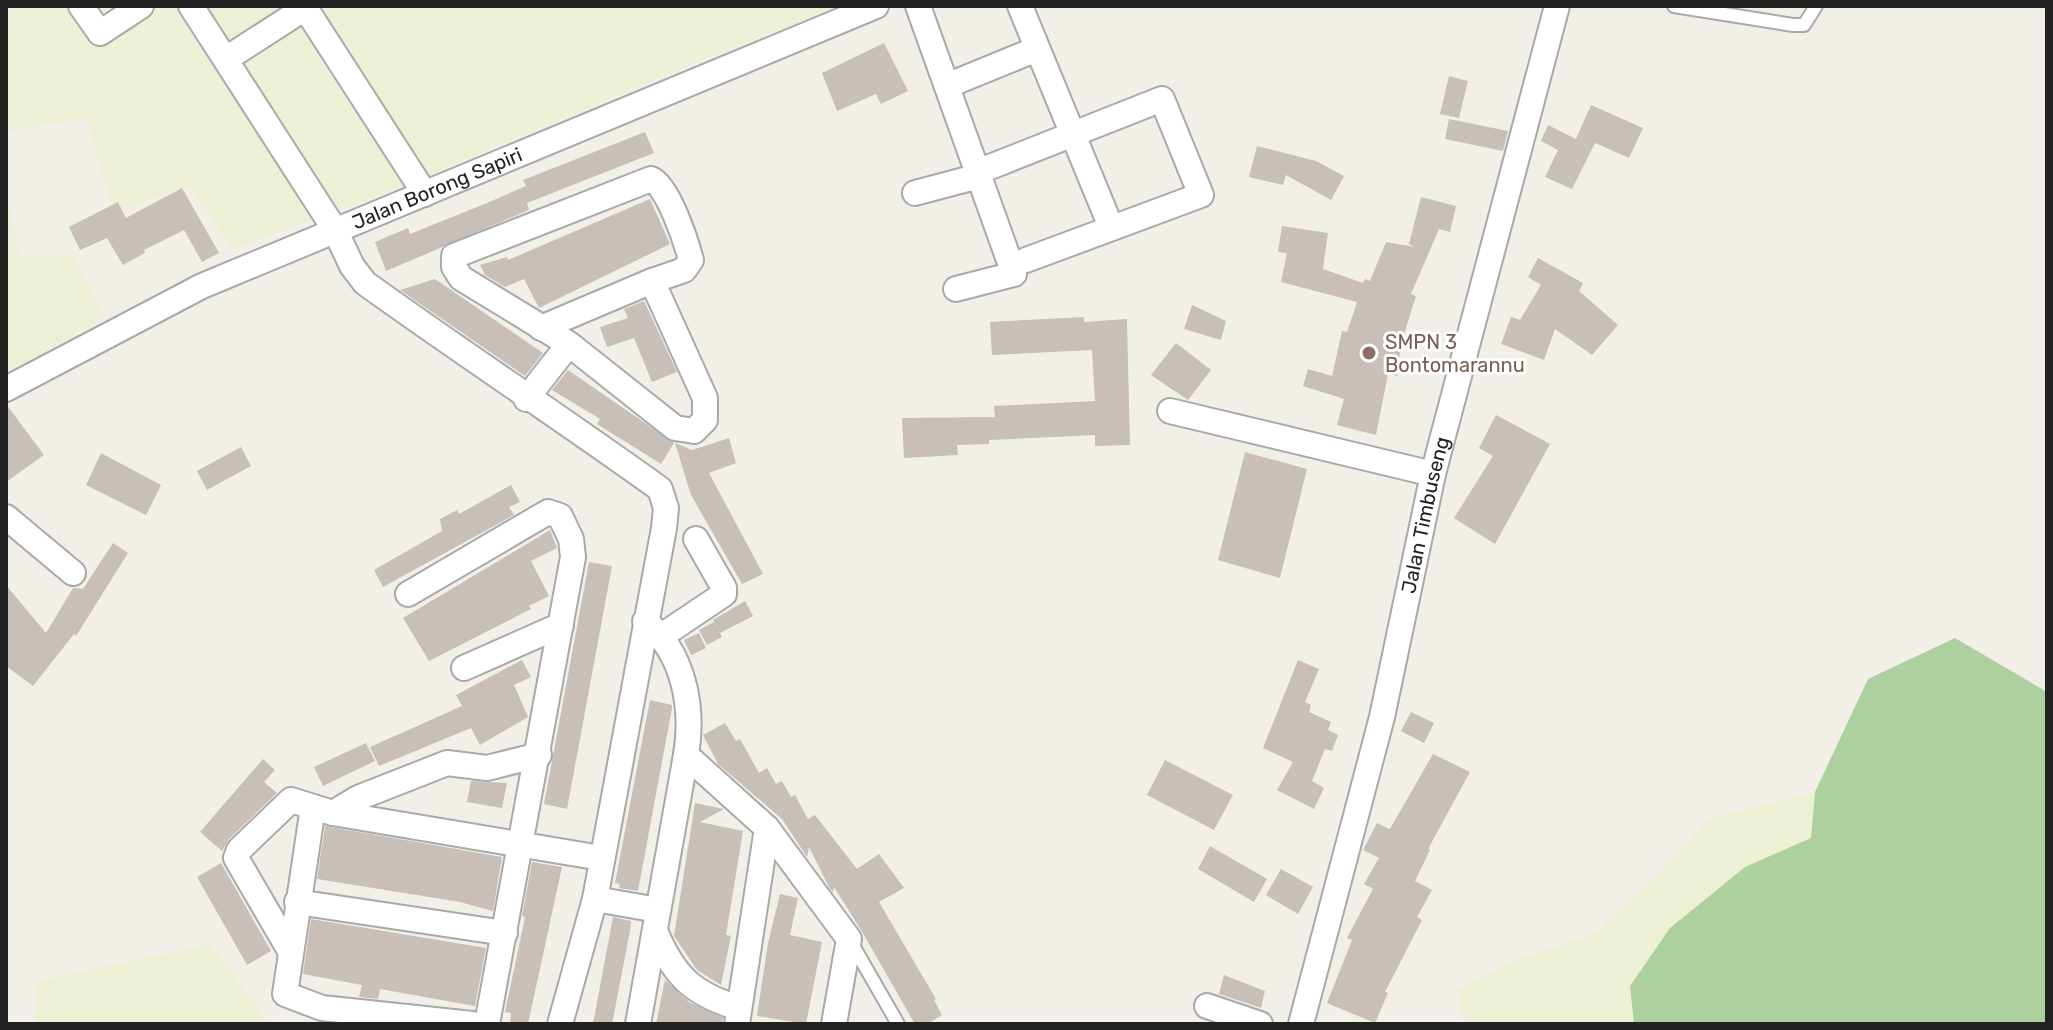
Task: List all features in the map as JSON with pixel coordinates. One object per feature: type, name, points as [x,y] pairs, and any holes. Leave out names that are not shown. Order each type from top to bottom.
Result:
[{"type":"street","points":[[81,6],[100,33],[141,6]]},
{"type":"street","points":[[191,6],[335,230],[352,266],[365,283],[526,399],[660,489],[664,497],[654,628],[601,858],[595,899],[560,1024]]},
{"type":"street","name":"Jalan Borong Sapiri","points":[[6,389],[202,286],[876,6]]},
{"type":"street","points":[[918,6],[984,171],[1014,274],[956,289]]},
{"type":"street","points":[[1020,6],[1111,227]]},
{"type":"street","name":"Jalan Timbuseng","points":[[1301,1024],[1382,717],[1433,474],[1557,6]]},
{"type":"street","points":[[226,59],[305,7],[425,194]]},
{"type":"street","points":[[956,82],[1037,49]]},
{"type":"street","points":[[915,193],[984,171],[1162,99],[1201,195],[1026,260]]},
{"type":"street","points":[[541,328],[652,281],[684,270],[691,260],[664,190],[651,179],[454,256],[454,267],[461,278],[541,328],[569,344],[675,428],[694,431],[708,414],[705,398],[652,281]]},
{"type":"street","points":[[526,399],[569,344]]},
{"type":"street","points":[[1170,411],[1433,474]]},
{"type":"street","points":[[408,594],[552,511],[560,516],[573,548],[523,844],[487,1024]]},
{"type":"street","points":[[6,517],[73,573]]},
{"type":"street","points":[[654,628],[724,594],[724,588],[696,539]]},
{"type":"street","points":[[464,668],[561,625]]},
{"type":"street","points":[[638,1024],[686,755],[690,700],[654,628]]},
{"type":"street","points":[[323,810],[447,763],[487,768],[539,755]]},
{"type":"street","points":[[686,755],[767,828],[849,939],[834,1024]]},
{"type":"street","points":[[289,949],[236,858],[239,850],[287,803],[299,801],[323,810],[601,858]]},
{"type":"street","points":[[323,810],[297,902],[285,994],[322,1008],[394,1019],[472,1024]]},
{"type":"street","points":[[656,920],[664,952],[696,991],[738,1016],[767,828]]},
{"type":"street","points":[[595,899],[656,920]]},
{"type":"street","points":[[297,902],[505,933]]},
{"type":"street","points":[[1207,1006],[1260,1024]]},
{"type":"lane","points":[[1674,6],[1793,25],[1804,25],[1816,6]]},
{"type":"lane","points":[[849,939],[898,1024]]},
{"type":"green space","points":[[6,6],[847,6],[721,52],[395,189],[233,250],[189,186],[114,213],[86,118],[6,132]]},
{"type":"green space","points":[[6,189],[19,255],[73,255],[104,318],[6,373]]},
{"type":"green space","points":[[1955,638],[2047,692],[2047,1024],[1634,1024],[1630,986],[1670,928],[1745,867],[1811,838],[1815,792],[1868,679]]},
{"type":"green space","points":[[1815,792],[1811,838],[1745,867],[1630,986],[1634,1024],[1464,1024],[1458,990],[1500,966],[1594,934],[1656,878],[1709,819]]},
{"type":"green space","points":[[210,944],[270,1024],[36,1024],[38,981]]},
{"type":"building","points":[[884,43],[908,91],[881,104],[876,94],[837,111],[822,73]]},
{"type":"building","points":[[1449,76],[1468,81],[1459,118],[1440,114]]},
{"type":"building","points":[[1591,105],[1643,128],[1629,158],[1595,143],[1572,189],[1545,177],[1558,150],[1541,141],[1548,125],[1576,139]]},
{"type":"building","points":[[1449,119],[1508,131],[1503,151],[1445,139]]},
{"type":"building","points":[[645,132],[654,153],[527,203],[529,210],[386,271],[375,242],[408,228],[410,234],[487,203],[526,186],[523,180]]},
{"type":"building","points":[[1257,146],[1316,161],[1344,176],[1331,200],[1286,175],[1283,185],[1249,177]]},
{"type":"building","points":[[182,188],[219,253],[202,262],[184,230],[144,250],[145,253],[123,265],[107,238],[80,250],[69,227],[118,202],[126,218]]},
{"type":"building","points":[[1421,197],[1456,206],[1450,232],[1439,229],[1411,294],[1416,296],[1401,344],[1397,376],[1388,374],[1376,435],[1337,425],[1344,399],[1303,386],[1308,369],[1332,376],[1342,331],[1347,332],[1357,302],[1281,282],[1287,253],[1278,252],[1282,226],[1328,233],[1323,269],[1363,283],[1365,279],[1370,281],[1386,242],[1415,247],[1409,244]]},
{"type":"building","points":[[650,199],[670,244],[539,308],[524,279],[505,287],[485,275],[480,265],[507,257],[508,260]]},
{"type":"building","points":[[1538,258],[1583,283],[1579,291],[1618,325],[1592,355],[1555,329],[1544,360],[1501,344],[1511,317],[1520,320],[1541,285],[1528,277]]},
{"type":"building","points":[[435,279],[543,353],[525,376],[400,290]]},
{"type":"building","points":[[644,301],[677,372],[652,382],[634,338],[607,347],[600,327],[628,318],[624,309]]},
{"type":"building","points":[[1192,305],[1226,321],[1221,340],[1184,329]]},
{"type":"building","points":[[1084,317],[1084,322],[1127,319],[1130,445],[1095,446],[1095,435],[989,440],[989,444],[957,445],[958,455],[904,458],[902,418],[995,417],[994,406],[1095,401],[1092,350],[992,355],[990,322]]},
{"type":"building","points":[[1176,343],[1211,370],[1188,400],[1151,375]]},
{"type":"building","points":[[568,370],[674,443],[661,464],[597,424],[600,419],[552,390]]},
{"type":"building","points":[[6,404],[44,455],[6,482]]},
{"type":"building","points":[[1496,415],[1550,444],[1495,544],[1454,518],[1493,456],[1479,448]]},
{"type":"building","points":[[729,438],[736,463],[709,473],[763,574],[742,584],[691,495],[675,443],[692,450]]},
{"type":"building","points":[[241,447],[251,466],[207,490],[197,471]]},
{"type":"building","points":[[1245,452],[1307,469],[1280,578],[1218,560]]},
{"type":"building","points":[[101,453],[161,485],[146,515],[86,485]]},
{"type":"building","points":[[511,485],[520,502],[509,507],[514,515],[383,587],[374,570],[442,531],[440,519],[457,510],[459,514]]},
{"type":"building","points":[[550,530],[557,548],[531,561],[549,596],[529,606],[531,609],[429,661],[403,618]]},
{"type":"building","points":[[113,543],[128,553],[76,636],[74,634],[33,686],[6,666],[6,585],[46,633],[73,588],[83,589]]},
{"type":"building","points":[[589,562],[612,566],[567,809],[544,804]]},
{"type":"building","points":[[745,601],[753,616],[720,633],[713,620]]},
{"type":"building","points":[[714,622],[722,637],[707,645],[699,630]]},
{"type":"building","points":[[699,633],[706,648],[691,655],[684,640]]},
{"type":"building","points":[[522,660],[531,677],[514,685],[528,717],[480,745],[471,728],[379,766],[370,747],[462,706],[456,695]]},
{"type":"building","points":[[1298,660],[1319,669],[1305,702],[1311,705],[1309,712],[1331,722],[1328,730],[1338,735],[1332,751],[1325,749],[1312,781],[1324,788],[1314,809],[1277,790],[1293,762],[1263,748]]},
{"type":"building","points":[[650,700],[672,705],[672,708],[638,891],[619,888],[620,884],[615,883]]},
{"type":"building","points":[[1411,712],[1434,723],[1424,743],[1401,731]]},
{"type":"building","points":[[725,723],[736,741],[740,739],[759,773],[767,768],[776,784],[782,781],[791,797],[795,795],[808,819],[815,815],[857,869],[879,854],[904,888],[879,902],[936,999],[942,1015],[927,1024],[915,1024],[834,887],[833,892],[830,889],[809,847],[807,857],[782,819],[718,764],[703,735]]},
{"type":"building","points":[[366,743],[375,761],[323,786],[314,767]]},
{"type":"building","points":[[1433,754],[1470,772],[1428,849],[1415,881],[1432,890],[1417,917],[1422,920],[1385,992],[1388,993],[1375,1023],[1327,1003],[1352,940],[1347,938],[1373,889],[1364,884],[1379,858],[1363,850],[1377,823],[1390,829]]},
{"type":"building","points":[[263,759],[275,770],[264,782],[277,793],[229,839],[222,851],[200,832]]},
{"type":"building","points":[[1165,760],[1233,795],[1214,830],[1147,795]]},
{"type":"building","points":[[471,781],[507,783],[502,808],[467,802]]},
{"type":"building","points":[[695,803],[724,809],[700,822],[743,831],[726,935],[731,936],[721,985],[697,970],[674,936]]},
{"type":"building","points":[[325,826],[502,857],[493,911],[460,902],[317,879]]},
{"type":"building","points":[[1210,846],[1267,879],[1254,902],[1198,869]]},
{"type":"building","points":[[532,862],[562,867],[528,1024],[510,1024],[511,1013],[505,1012],[525,917],[522,916]]},
{"type":"building","points":[[221,863],[271,951],[247,965],[197,877]]},
{"type":"building","points":[[1281,869],[1313,887],[1298,914],[1266,895]]},
{"type":"building","points":[[780,894],[798,898],[790,935],[822,942],[806,1024],[757,1016],[768,943]]},
{"type":"building","points":[[613,917],[631,921],[630,931],[612,1024],[593,1024]]},
{"type":"building","points":[[311,919],[486,948],[475,1006],[380,989],[378,999],[359,997],[362,985],[303,974]]},
{"type":"building","points":[[1224,975],[1265,991],[1261,1008],[1219,994]]},
{"type":"building","points":[[665,980],[689,1002],[723,1018],[722,1024],[656,1024]]},
{"type":"place","name":"SMPN 3 Bontomarannu","points":[[1369,353]]}]
